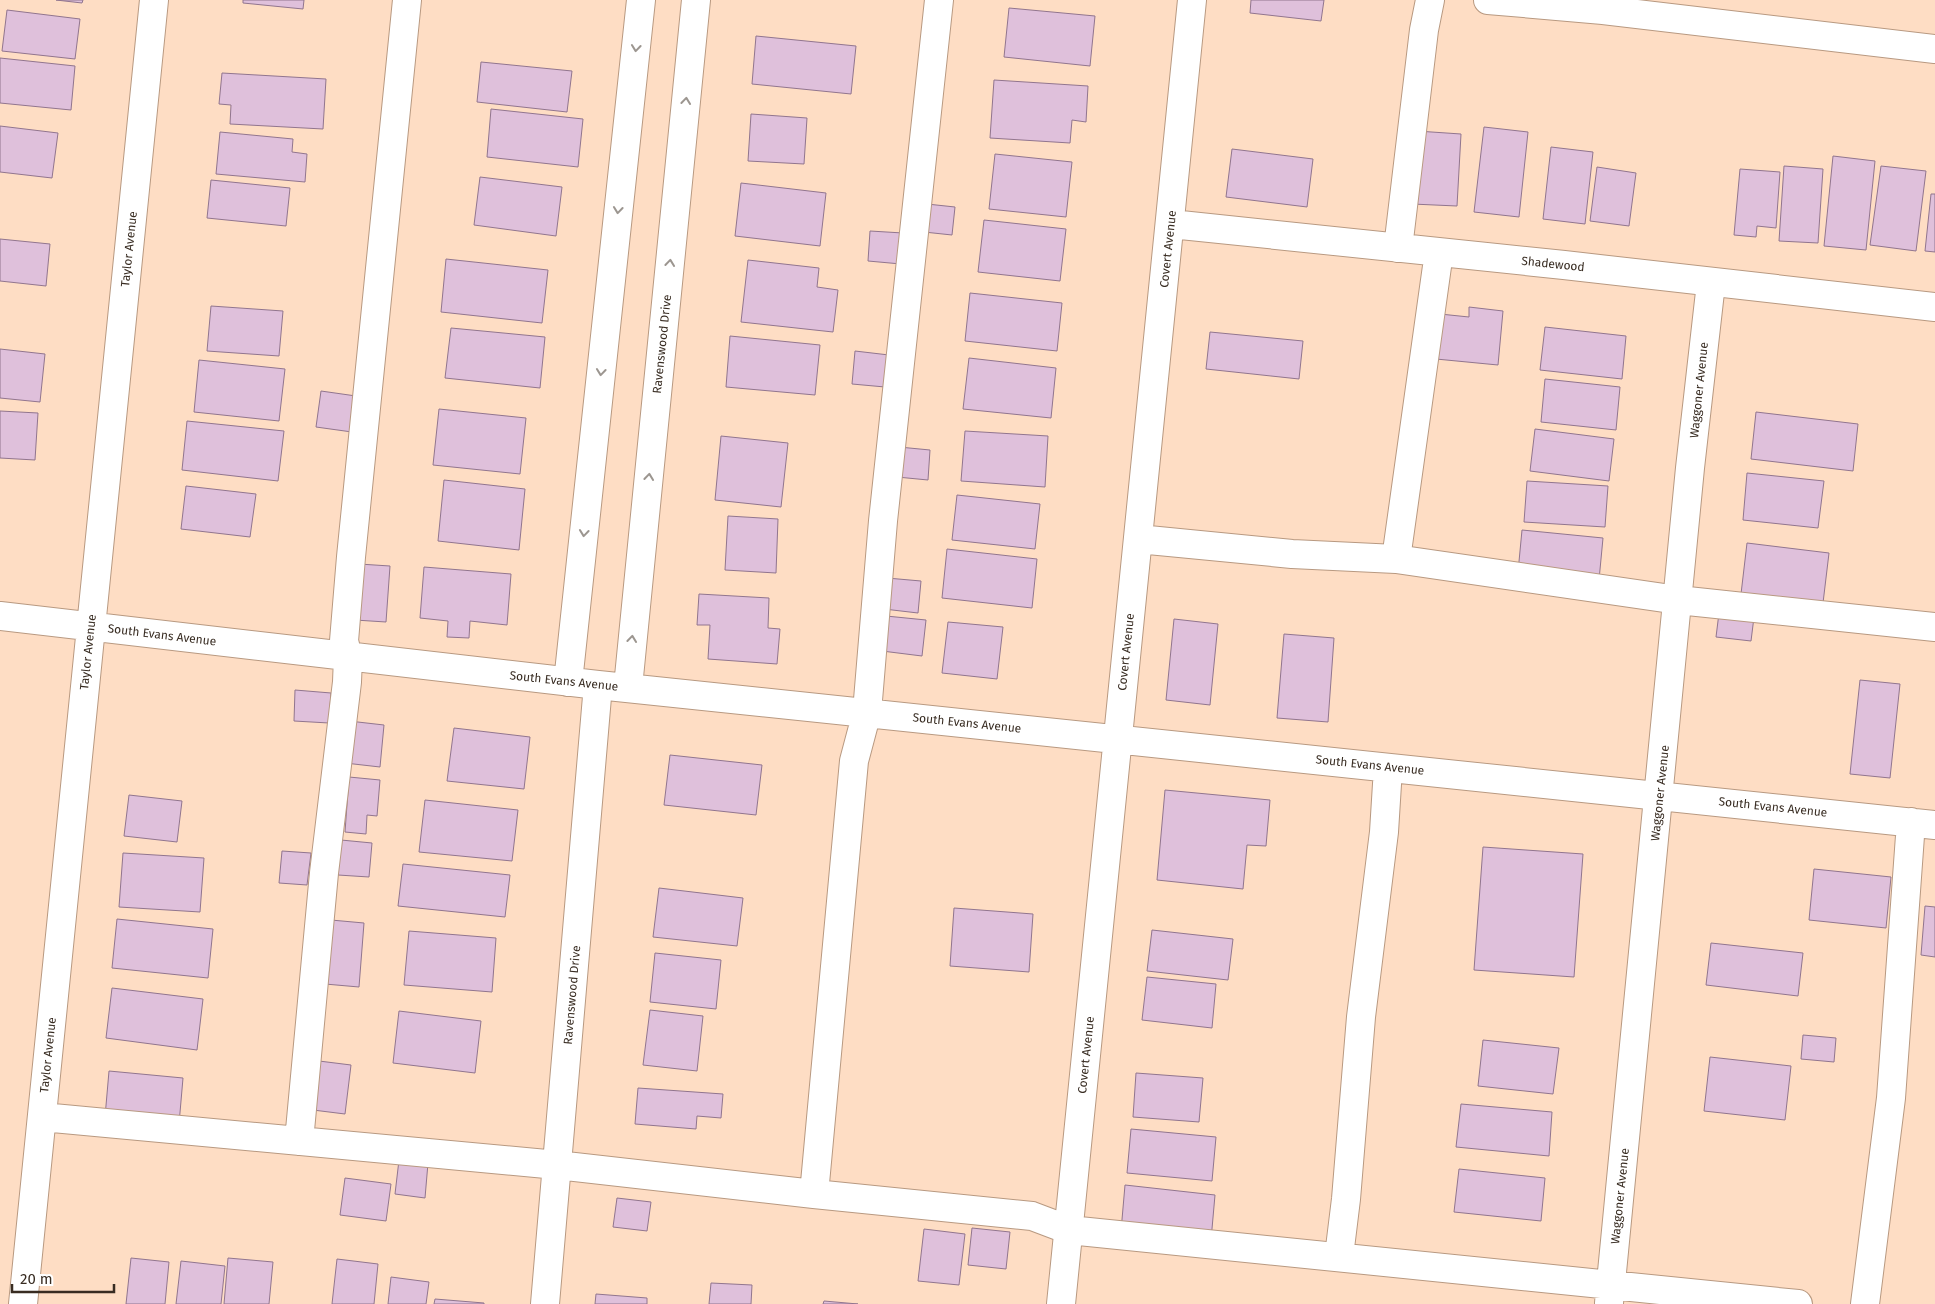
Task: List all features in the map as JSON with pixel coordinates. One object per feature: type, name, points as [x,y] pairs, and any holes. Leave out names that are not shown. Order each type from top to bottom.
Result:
[{"type":"street","name":"Taylor Avenue","points":[[23,1304],[154,0]]},
{"type":"street","points":[[298,1141],[324,873],[348,657],[344,641],[351,557],[407,0]]},
{"type":"street","points":[[568,682],[641,0]]},
{"type":"street","name":"Ravenswood Drive","points":[[628,687],[696,0]]},
{"type":"street","points":[[814,1194],[854,761],[867,712],[883,521],[938,0]]},
{"type":"street","name":"Covert Avenue","points":[[1061,1304],[1192,0]]},
{"type":"street","points":[[1398,248],[1424,30],[1430,0]]},
{"type":"street","points":[[1488,0],[1603,10],[1935,49]]},
{"type":"street","name":"Shadewood","points":[[1171,224],[1935,307]]},
{"type":"street","points":[[1396,559],[1439,252]]},
{"type":"street","name":"Waggoner Avenue","points":[[1610,1295],[1711,283]]},
{"type":"street","points":[[1138,539],[1292,554],[1396,559],[1678,600],[1935,626]]},
{"type":"street","name":"South Evans Avenue","points":[[0,616],[568,682],[1117,738],[1388,768],[1660,794],[1923,823]]},
{"type":"street","name":"Ravenswood Drive","points":[[545,1304],[598,685]]},
{"type":"street","points":[[1339,1256],[1346,1199],[1361,1017],[1384,832],[1388,768]]},
{"type":"street","points":[[1865,1304],[1923,823]]},
{"type":"street","points":[[42,1117],[557,1165],[1032,1216],[1068,1230],[1339,1256],[1610,1295],[1798,1304]]},
{"type":"building","points":[[56,0],[83,0],[82,3]]},
{"type":"building","points":[[243,0],[304,0],[303,9],[243,3]]},
{"type":"building","points":[[1251,0],[1324,0],[1321,21],[1250,13]]},
{"type":"building","points":[[1009,8],[1095,16],[1090,66],[1004,57]]},
{"type":"building","points":[[7,10],[80,19],[75,59],[2,51]]},
{"type":"building","points":[[756,36],[856,46],[851,94],[752,84]]},
{"type":"building","points":[[0,58],[75,66],[71,110],[0,103]]},
{"type":"building","points":[[481,62],[572,71],[567,112],[477,102]]},
{"type":"building","points":[[222,73],[326,79],[323,129],[230,124],[231,105],[219,104]]},
{"type":"building","points":[[994,80],[1088,86],[1086,122],[1072,120],[1070,143],[990,138]]},
{"type":"building","points":[[491,109],[583,119],[578,167],[487,157]]},
{"type":"building","points":[[751,114],[807,118],[804,164],[748,161]]},
{"type":"building","points":[[0,126],[58,133],[52,178],[0,172]]},
{"type":"building","points":[[1484,127],[1528,132],[1519,217],[1474,212]]},
{"type":"building","points":[[1417,131],[1461,134],[1457,206],[1412,204]]},
{"type":"building","points":[[220,132],[293,139],[292,152],[307,154],[305,182],[216,174]]},
{"type":"building","points":[[1551,147],[1593,152],[1585,224],[1543,219]]},
{"type":"building","points":[[1232,149],[1313,159],[1307,207],[1226,197]]},
{"type":"building","points":[[995,154],[1072,162],[1066,217],[989,209]]},
{"type":"building","points":[[1833,156],[1875,161],[1866,250],[1824,246]]},
{"type":"building","points":[[1784,166],[1823,169],[1818,243],[1779,241]]},
{"type":"building","points":[[1881,166],[1926,171],[1916,251],[1870,245]]},
{"type":"building","points":[[1597,167],[1636,173],[1629,226],[1590,221]]},
{"type":"building","points":[[1740,169],[1780,172],[1776,228],[1757,226],[1756,237],[1734,235]]},
{"type":"building","points":[[480,177],[562,187],[556,236],[474,225]]},
{"type":"building","points":[[211,180],[290,188],[286,226],[207,218]]},
{"type":"building","points":[[741,183],[826,193],[820,246],[735,236]]},
{"type":"building","points":[[1931,194],[1935,194],[1935,252],[1925,251]]},
{"type":"building","points":[[927,204],[955,207],[952,235],[924,232]]},
{"type":"building","points":[[984,220],[1066,229],[1060,281],[978,272]]},
{"type":"building","points":[[870,231],[903,233],[901,264],[868,261]]},
{"type":"building","points":[[0,239],[50,244],[46,286],[0,281]]},
{"type":"building","points":[[446,259],[548,270],[542,323],[441,312]]},
{"type":"building","points":[[748,260],[819,268],[817,287],[838,290],[833,332],[741,322]]},
{"type":"building","points":[[970,293],[1062,303],[1057,351],[965,341]]},
{"type":"building","points":[[211,306],[283,311],[279,356],[207,351]]},
{"type":"building","points":[[1469,307],[1503,311],[1498,365],[1436,359],[1440,314],[1469,317]]},
{"type":"building","points":[[1545,327],[1626,336],[1622,379],[1540,370]]},
{"type":"building","points":[[451,328],[545,337],[540,388],[445,378]]},
{"type":"building","points":[[1210,332],[1303,341],[1299,379],[1206,369]]},
{"type":"building","points":[[730,336],[820,345],[815,395],[726,387]]},
{"type":"building","points":[[0,349],[45,354],[40,402],[0,398]]},
{"type":"building","points":[[855,351],[889,355],[885,387],[852,384]]},
{"type":"building","points":[[969,358],[1056,368],[1051,418],[963,409]]},
{"type":"building","points":[[199,360],[285,369],[279,421],[194,412]]},
{"type":"building","points":[[1545,379],[1620,387],[1616,430],[1541,422]]},
{"type":"building","points":[[321,391],[356,396],[352,432],[316,427]]},
{"type":"building","points":[[439,409],[526,418],[520,474],[433,465]]},
{"type":"building","points":[[0,411],[38,413],[35,460],[0,458]]},
{"type":"building","points":[[1756,412],[1858,424],[1853,471],[1751,459]]},
{"type":"building","points":[[187,421],[284,431],[278,481],[182,470]]},
{"type":"building","points":[[1535,429],[1614,439],[1609,481],[1530,471]]},
{"type":"building","points":[[965,431],[1048,436],[1045,487],[961,481]]},
{"type":"building","points":[[721,436],[788,443],[781,507],[715,500]]},
{"type":"building","points":[[899,447],[930,450],[928,480],[897,477]]},
{"type":"building","points":[[1747,473],[1824,481],[1818,528],[1743,520]]},
{"type":"building","points":[[444,480],[525,489],[519,550],[438,541]]},
{"type":"building","points":[[1527,481],[1608,486],[1605,527],[1524,522]]},
{"type":"building","points":[[186,486],[256,494],[250,537],[181,529]]},
{"type":"building","points":[[957,495],[1040,504],[1035,549],[952,540]]},
{"type":"building","points":[[728,516],[778,519],[776,573],[725,570]]},
{"type":"building","points":[[1522,530],[1603,538],[1599,580],[1518,572]]},
{"type":"building","points":[[1747,543],[1829,553],[1823,603],[1741,594]]},
{"type":"building","points":[[947,549],[1037,559],[1032,608],[942,598]]},
{"type":"building","points":[[359,564],[390,566],[386,622],[355,620]]},
{"type":"building","points":[[424,567],[511,574],[507,625],[470,621],[469,638],[447,637],[448,621],[420,618]]},
{"type":"building","points":[[887,578],[921,581],[918,613],[884,609]]},
{"type":"building","points":[[699,594],[769,598],[768,628],[780,629],[777,664],[708,659],[710,625],[697,625]]},
{"type":"building","points":[[1719,613],[1754,617],[1751,641],[1716,637]]},
{"type":"building","points":[[886,616],[926,620],[922,656],[882,651]]},
{"type":"building","points":[[1174,619],[1218,624],[1210,705],[1166,700]]},
{"type":"building","points":[[948,622],[1003,627],[997,679],[942,673]]},
{"type":"building","points":[[1284,634],[1334,638],[1328,722],[1277,718]]},
{"type":"building","points":[[1860,680],[1900,684],[1890,778],[1850,774]]},
{"type":"building","points":[[295,690],[331,693],[329,723],[294,721]]},
{"type":"building","points":[[349,721],[384,725],[380,767],[345,763]]},
{"type":"building","points":[[454,728],[530,737],[524,789],[447,781]]},
{"type":"building","points":[[670,755],[762,765],[756,815],[664,805]]},
{"type":"building","points":[[349,777],[380,780],[377,816],[367,815],[366,834],[345,832]]},
{"type":"building","points":[[1165,790],[1270,800],[1266,846],[1247,845],[1243,889],[1157,880]]},
{"type":"building","points":[[129,795],[182,801],[177,842],[124,836]]},
{"type":"building","points":[[425,800],[518,810],[512,861],[419,852]]},
{"type":"building","points":[[341,840],[372,843],[369,877],[338,875]]},
{"type":"building","points":[[1483,847],[1583,854],[1574,977],[1474,970]]},
{"type":"building","points":[[282,851],[311,853],[307,885],[279,883]]},
{"type":"building","points":[[123,853],[204,858],[200,912],[119,907]]},
{"type":"building","points":[[403,864],[510,875],[505,917],[398,906]]},
{"type":"building","points":[[1814,869],[1891,877],[1886,928],[1809,920]]},
{"type":"building","points":[[659,888],[743,898],[737,946],[653,937]]},
{"type":"building","points":[[1925,906],[1935,907],[1935,957],[1921,955]]},
{"type":"building","points":[[954,908],[1033,914],[1029,972],[950,966]]},
{"type":"building","points":[[117,919],[213,929],[208,978],[112,968]]},
{"type":"building","points":[[331,920],[364,923],[359,987],[325,984]]},
{"type":"building","points":[[1152,930],[1233,939],[1228,980],[1147,971]]},
{"type":"building","points":[[409,931],[496,938],[492,992],[404,985]]},
{"type":"building","points":[[1711,943],[1803,953],[1798,996],[1706,985]]},
{"type":"building","points":[[655,953],[721,960],[716,1009],[650,1002]]},
{"type":"building","points":[[1147,977],[1216,984],[1212,1028],[1142,1020]]},
{"type":"building","points":[[112,988],[203,999],[197,1050],[106,1038]]},
{"type":"building","points":[[650,1010],[703,1016],[697,1071],[643,1065]]},
{"type":"building","points":[[399,1011],[481,1021],[475,1073],[393,1063]]},
{"type":"building","points":[[1803,1035],[1836,1038],[1834,1062],[1801,1059]]},
{"type":"building","points":[[1483,1040],[1559,1048],[1553,1094],[1478,1086]]},
{"type":"building","points":[[1710,1057],[1791,1066],[1785,1120],[1704,1111]]},
{"type":"building","points":[[319,1061],[351,1065],[345,1114],[313,1110]]},
{"type":"building","points":[[109,1071],[183,1078],[179,1124],[105,1117]]},
{"type":"building","points":[[1136,1073],[1203,1078],[1199,1122],[1133,1117]]},
{"type":"building","points":[[638,1088],[723,1094],[721,1118],[697,1116],[696,1129],[635,1124]]},
{"type":"building","points":[[1461,1104],[1552,1112],[1549,1156],[1456,1147]]},
{"type":"building","points":[[1131,1129],[1216,1137],[1212,1181],[1127,1173]]},
{"type":"building","points":[[399,1160],[428,1163],[425,1198],[395,1194]]},
{"type":"building","points":[[1459,1169],[1545,1178],[1541,1221],[1454,1212]]},
{"type":"building","points":[[345,1178],[391,1184],[386,1221],[340,1215]]},
{"type":"building","points":[[1125,1185],[1215,1195],[1211,1240],[1121,1231]]},
{"type":"building","points":[[617,1198],[651,1202],[647,1231],[613,1227]]},
{"type":"building","points":[[972,1228],[1010,1232],[1006,1269],[968,1265]]},
{"type":"building","points":[[924,1229],[965,1234],[959,1285],[918,1281]]},
{"type":"building","points":[[131,1258],[169,1262],[165,1304],[126,1304]]},
{"type":"building","points":[[228,1258],[273,1262],[269,1304],[224,1304]]},
{"type":"building","points":[[337,1259],[378,1264],[374,1304],[332,1304]]},
{"type":"building","points":[[181,1261],[225,1266],[221,1304],[176,1304]]},
{"type":"building","points":[[391,1277],[429,1282],[426,1304],[388,1304]]},
{"type":"building","points":[[711,1283],[752,1285],[751,1304],[709,1304]]},
{"type":"building","points":[[596,1294],[647,1298],[647,1304],[595,1304]]},
{"type":"building","points":[[435,1299],[484,1303],[484,1304],[434,1304]]},
{"type":"building","points":[[824,1301],[858,1304],[823,1304]]}]
